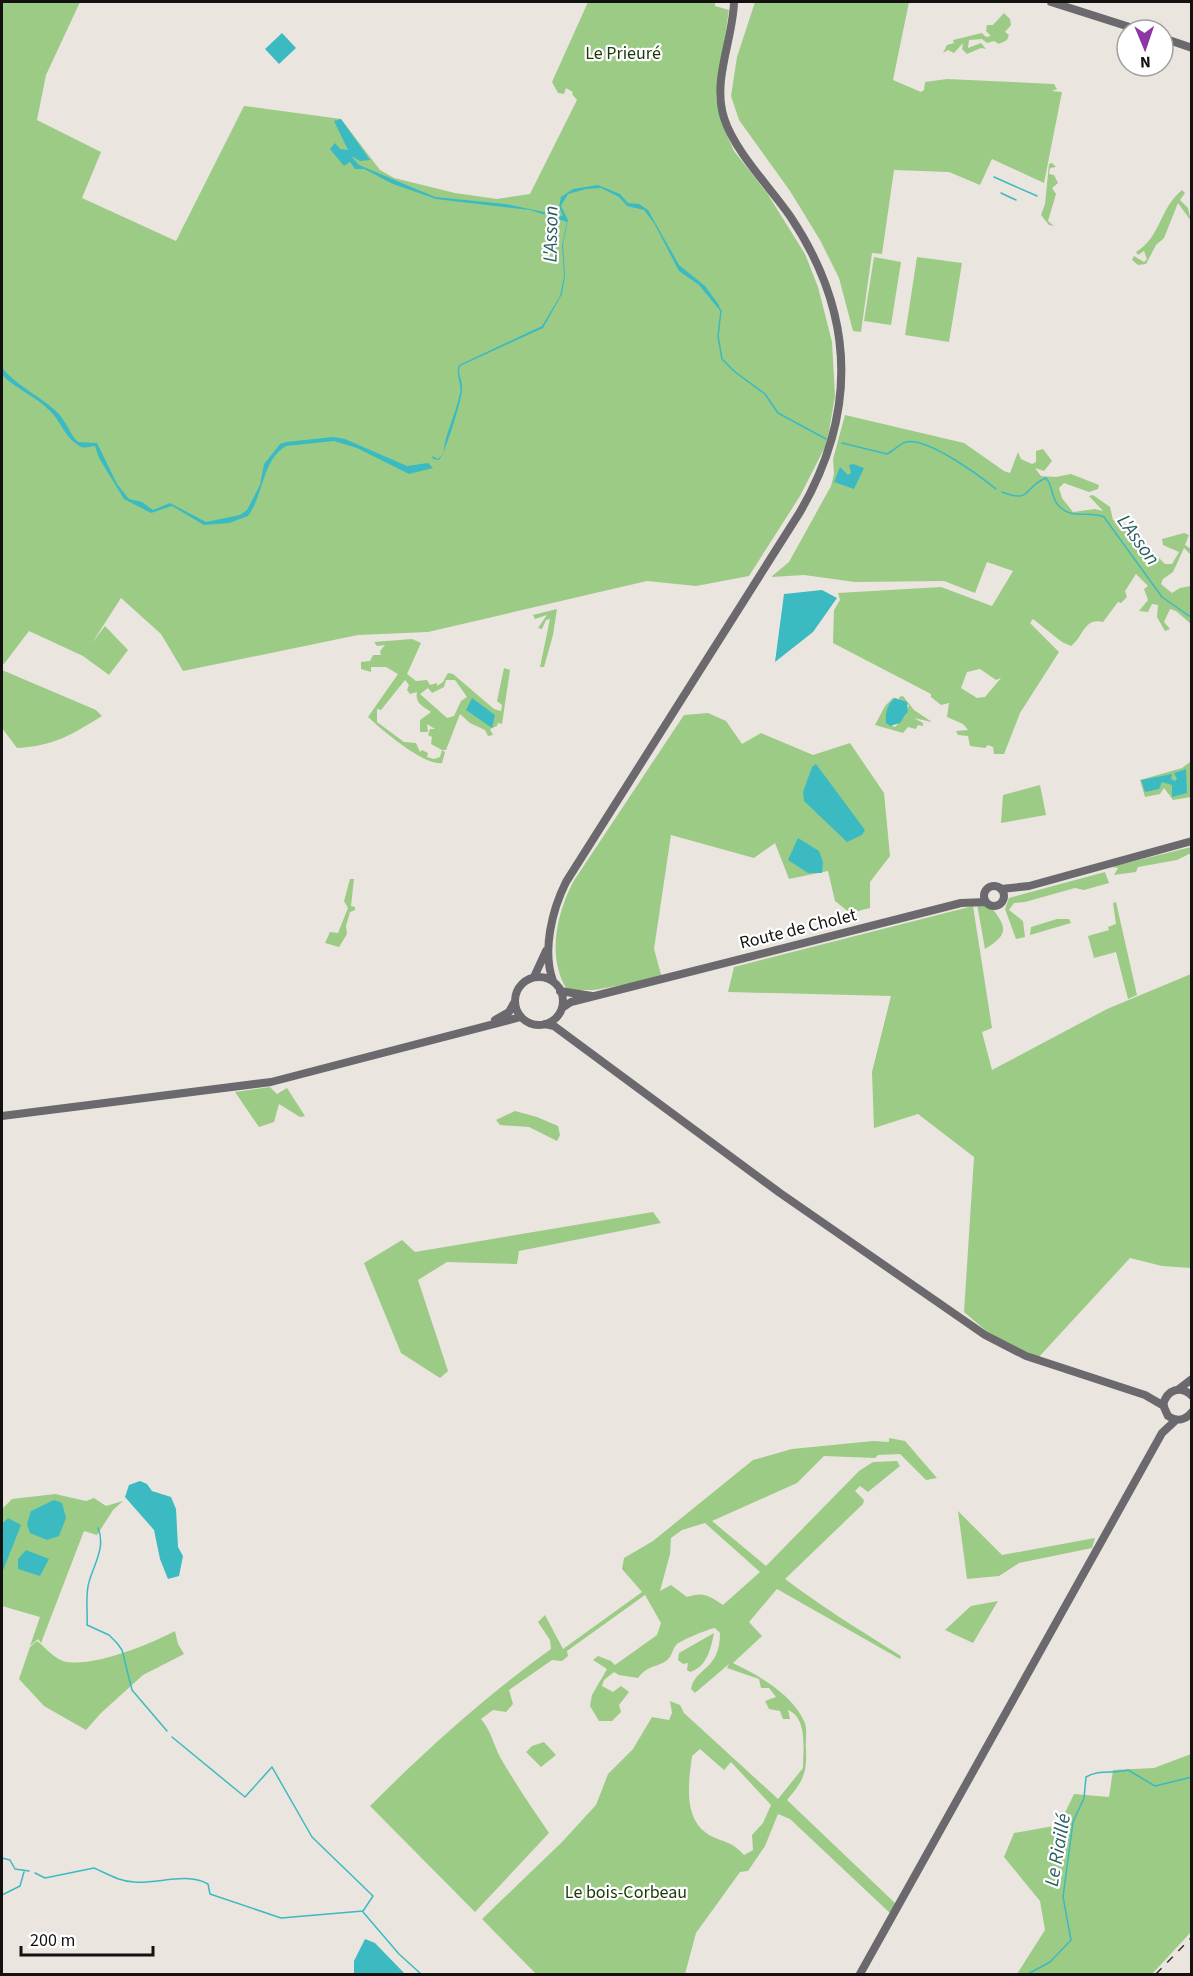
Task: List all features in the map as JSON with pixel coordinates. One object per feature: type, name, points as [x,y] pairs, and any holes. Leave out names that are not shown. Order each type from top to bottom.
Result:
[{"type":"main road","points":[[562,1008],[560,991],[549,969],[550,942],[557,900],[566,882],[800,512],[831,449],[837,424],[841,389],[840,343],[835,311],[823,274],[806,240],[735,139],[722,109],[721,82],[734,15],[734,2]]},
{"type":"main road","points":[[734,15],[740,2]]},
{"type":"main road","points":[[1051,2],[1115,23]]},
{"type":"main road","points":[[1175,42],[1191,48]]},
{"type":"main road","points":[[1003,893],[994,886],[985,897],[995,906],[1003,893],[1188,843]]},
{"type":"main road","name":"Route de Cholet","points":[[608,994],[985,897]]},
{"type":"main road","points":[[480,1028],[509,1012],[521,984],[534,977],[550,942]]},
{"type":"main road","points":[[534,977],[553,981]]},
{"type":"main road","points":[[560,991],[582,996],[608,994]]},
{"type":"main road","points":[[545,1024],[571,1002],[608,994]]},
{"type":"main road","points":[[514,1003],[521,1017],[532,1024],[545,1024],[569,1037],[970,1325],[1005,1347],[1048,1365],[1145,1395],[1176,1420]]},
{"type":"main road","points":[[557,1016],[569,1037]]},
{"type":"main road","points":[[2,1116],[261,1084],[521,1017]]},
{"type":"main road","points":[[1145,1395],[1168,1394],[1179,1389],[1191,1379]]},
{"type":"main road","points":[[1179,1389],[1191,1392]]},
{"type":"main road","points":[[1162,1433],[1168,1394]]},
{"type":"main road","points":[[860,1974],[1162,1433],[1176,1420],[1190,1415]]},
{"type":"green space","name":"Le Prieuré","points":[[2,2],[80,2],[46,75],[37,120],[101,152],[82,198],[176,241],[244,106],[341,119],[380,170],[394,178],[455,193],[497,199],[530,194],[577,100],[573,92],[566,88],[564,94],[558,93],[552,82],[588,2],[715,2],[715,6],[729,10],[716,98],[723,126],[734,151],[767,193],[805,254],[818,287],[832,342],[835,396],[827,443],[800,496],[749,576],[696,586],[647,581],[428,632],[358,635],[183,671],[161,634],[121,598],[92,643],[105,626],[128,650],[109,675],[83,656],[29,631],[4,664],[2,663]]},
{"type":"green space","points":[[755,2],[909,2],[893,80],[921,92],[924,90],[925,82],[947,79],[1054,84],[1057,89],[1052,91],[1062,92],[1044,183],[992,159],[980,185],[949,172],[894,170],[882,254],[872,253],[861,332],[853,331],[839,278],[820,240],[790,191],[739,120],[731,96],[737,57]]},
{"type":"green space","points":[[1004,13],[1010,19],[1011,25],[1005,32],[1009,35],[1007,40],[999,44],[994,41],[987,43],[982,39],[969,40],[968,48],[981,43],[986,49],[981,48],[967,54],[962,49],[963,43],[954,53],[948,50],[943,53],[947,45],[954,43],[953,40],[982,33],[986,37],[991,36],[986,31],[987,25],[993,25]]},
{"type":"green space","points":[[1052,163],[1056,167],[1050,168],[1049,174],[1054,175],[1058,183],[1052,188],[1056,194],[1048,221],[1054,226],[1049,225],[1041,215],[1045,204],[1049,164]]},
{"type":"green space","points":[[1182,190],[1185,193],[1180,200],[1188,208],[1191,221],[1178,203],[1164,238],[1156,245],[1146,264],[1138,265],[1132,260],[1134,256],[1144,262],[1147,259],[1144,251],[1138,255],[1136,252],[1150,239],[1174,198]]},
{"type":"green space","points":[[874,257],[901,262],[891,325],[864,321]]},
{"type":"green space","points":[[917,257],[962,263],[949,342],[905,335]]},
{"type":"green space","points":[[845,415],[964,443],[1010,473],[1018,452],[1021,459],[1032,464],[1036,462],[1036,451],[1043,449],[1052,461],[1044,471],[1035,468],[1041,476],[1056,477],[1071,474],[1099,485],[1098,489],[1089,492],[1064,483],[1059,488],[1062,498],[1073,512],[1095,509],[1103,511],[1089,496],[1093,495],[1110,507],[1113,520],[1126,525],[1126,531],[1145,553],[1154,553],[1165,564],[1172,564],[1179,552],[1163,545],[1162,539],[1184,533],[1189,535],[1185,545],[1191,549],[1191,555],[1184,548],[1173,572],[1163,579],[1161,584],[1172,593],[1180,588],[1191,586],[1191,624],[1176,611],[1170,609],[1164,622],[1170,629],[1165,631],[1157,617],[1158,605],[1152,604],[1148,612],[1139,611],[1148,600],[1144,589],[1148,586],[1136,574],[1125,591],[1127,597],[1121,603],[1118,602],[1103,622],[1092,622],[1088,625],[1071,646],[1062,642],[1033,619],[1030,623],[1059,652],[1020,713],[1004,754],[994,754],[993,747],[988,745],[985,748],[970,746],[968,736],[958,735],[956,731],[968,730],[963,724],[947,717],[949,703],[941,705],[931,697],[931,694],[833,643],[834,610],[840,600],[838,593],[941,587],[992,606],[1013,571],[987,562],[975,593],[944,581],[855,582],[804,575],[771,577],[789,562],[831,486],[834,474],[833,459]],"holes":[[[980,669],[996,680],[1001,678],[985,697],[977,698],[961,688],[967,672]]]},
{"type":"green space","points":[[557,609],[544,667],[540,667],[550,619],[546,620],[542,629],[538,628],[547,615],[535,619],[533,615]]},
{"type":"green space","points":[[412,639],[421,643],[407,674],[416,681],[427,680],[430,685],[437,683],[437,686],[443,682],[448,673],[453,674],[494,709],[501,711],[502,705],[497,701],[504,668],[510,670],[502,724],[498,723],[490,729],[493,735],[488,736],[485,730],[470,723],[460,714],[446,750],[442,750],[445,752],[442,763],[425,759],[414,753],[368,717],[398,674],[386,667],[371,667],[371,672],[361,669],[361,662],[370,661],[373,655],[381,655],[380,651],[385,645],[377,646],[374,642]],"holes":[[[405,680],[409,685],[407,690],[410,694],[417,692],[418,702],[431,712],[420,720],[420,732],[428,732],[427,724],[435,729],[430,729],[428,735],[432,737],[431,744],[442,750],[440,757],[434,759],[427,757],[428,753],[422,750],[420,752],[416,743],[404,742],[377,722],[377,709],[381,710]],[[446,680],[455,680],[467,697],[461,701],[454,716],[447,718],[420,694],[428,688],[432,693],[444,687]]]},
{"type":"green space","points":[[2,670],[96,710],[102,716],[81,729],[52,742],[17,748],[2,728]]},
{"type":"green space","points":[[903,696],[914,710],[932,722],[914,718],[923,723],[923,726],[918,725],[916,729],[908,727],[903,733],[875,725],[885,706],[894,697],[895,702],[886,722],[895,727],[905,716],[909,705],[900,703],[899,697]]},
{"type":"green space","points":[[708,713],[726,721],[742,744],[761,733],[813,755],[850,743],[884,793],[890,856],[870,882],[870,908],[850,913],[835,901],[828,871],[789,879],[775,843],[754,858],[671,835],[654,949],[662,978],[594,990],[567,990],[557,964],[556,936],[562,909],[573,882],[684,715]]},
{"type":"green space","points":[[1190,762],[1191,797],[1173,800],[1164,788],[1160,794],[1145,797],[1140,780],[1182,768]]},
{"type":"green space","points":[[1040,785],[1046,815],[1001,823],[1003,795]]},
{"type":"green space","points":[[1191,847],[1191,853],[1177,860],[1138,867],[1136,872],[1114,875],[1118,868],[1111,867]]},
{"type":"green space","points":[[1105,872],[1109,883],[1084,890],[1075,888],[1014,903],[1009,910],[1023,921],[1025,937],[1016,939],[1005,909],[1009,898]]},
{"type":"green space","points":[[350,879],[354,879],[351,906],[355,907],[355,910],[350,912],[346,926],[347,934],[339,947],[325,943],[330,932],[338,933],[348,908],[344,901]]},
{"type":"green space","points":[[1116,902],[1137,995],[1128,999],[1116,952],[1094,958],[1088,936],[1109,930],[1108,927],[1116,924],[1113,903]]},
{"type":"green space","points":[[977,904],[991,907],[1003,926],[998,940],[985,949]]},
{"type":"green space","points":[[973,906],[992,1028],[982,1032],[992,1070],[1107,1009],[1191,974],[1191,1268],[1162,1266],[1130,1258],[1037,1359],[1003,1345],[964,1312],[974,1157],[918,1114],[874,1128],[872,1072],[891,996],[728,992],[734,967]]},
{"type":"green space","points":[[1057,919],[1069,919],[1071,923],[1030,935],[1031,927]]},
{"type":"green space","points":[[270,1087],[277,1094],[287,1088],[305,1116],[300,1117],[279,1104],[274,1122],[259,1127],[235,1092]]},
{"type":"green space","points":[[515,1111],[558,1126],[560,1135],[557,1141],[529,1127],[500,1125],[496,1120]]},
{"type":"green space","points":[[653,1212],[661,1223],[519,1251],[517,1264],[447,1262],[418,1280],[448,1371],[440,1378],[401,1353],[364,1263],[402,1240],[415,1252]]},
{"type":"green space","name":"Le bois-Corbeau","points":[[889,1438],[905,1441],[937,1478],[926,1480],[900,1454],[878,1455],[875,1458],[824,1456],[797,1483],[712,1521],[766,1566],[859,1471],[873,1462],[897,1461],[900,1466],[868,1492],[860,1486],[855,1491],[864,1500],[863,1504],[785,1579],[901,1656],[900,1659],[777,1589],[749,1622],[762,1636],[733,1663],[773,1686],[799,1711],[806,1728],[806,1765],[797,1788],[787,1800],[896,1904],[891,1914],[790,1819],[778,1814],[765,1846],[748,1871],[740,1872],[696,1933],[685,1974],[536,1974],[482,1919],[562,1842],[596,1805],[608,1774],[633,1749],[652,1717],[669,1720],[672,1713],[670,1701],[680,1705],[684,1713],[778,1799],[803,1768],[804,1744],[799,1720],[788,1710],[790,1719],[783,1719],[780,1711],[769,1709],[765,1701],[776,1697],[769,1688],[761,1688],[759,1679],[727,1668],[729,1664],[695,1693],[691,1689],[697,1676],[716,1655],[720,1633],[715,1628],[683,1641],[676,1645],[668,1659],[648,1669],[638,1678],[614,1672],[604,1680],[602,1686],[613,1692],[621,1686],[629,1692],[619,1705],[621,1712],[612,1721],[599,1721],[590,1706],[592,1695],[607,1669],[593,1660],[598,1656],[615,1665],[657,1635],[661,1623],[645,1595],[567,1651],[568,1656],[562,1661],[552,1660],[509,1690],[513,1704],[506,1712],[493,1710],[481,1719],[500,1757],[549,1833],[475,1912],[370,1806],[458,1724],[503,1685],[551,1649],[550,1640],[538,1622],[545,1615],[563,1649],[642,1592],[622,1569],[624,1558],[653,1541],[753,1460],[792,1449],[873,1441],[889,1442]],"holes":[[[705,1523],[760,1572],[723,1605],[706,1595],[698,1594],[687,1597],[671,1585],[660,1591],[670,1554],[671,1538],[682,1530]],[[700,1749],[724,1770],[731,1762],[771,1805],[763,1823],[752,1835],[753,1850],[744,1855],[729,1843],[705,1832],[693,1816],[689,1797],[692,1756]]]},
{"type":"green space","points":[[55,1494],[86,1501],[94,1498],[106,1506],[123,1501],[113,1510],[97,1535],[84,1531],[41,1643],[38,1639],[30,1646],[40,1617],[2,1606],[2,1509],[12,1499]]},
{"type":"green space","points":[[958,1511],[1002,1555],[1095,1538],[1092,1548],[1019,1563],[999,1576],[967,1579]]},
{"type":"green space","points":[[998,1601],[973,1643],[945,1630],[971,1606]]},
{"type":"green space","points":[[175,1631],[178,1644],[184,1654],[143,1675],[101,1713],[86,1730],[44,1706],[19,1679],[30,1647],[37,1641],[60,1660],[75,1663],[89,1662],[120,1654]]},
{"type":"green space","points":[[714,1633],[710,1651],[704,1661],[696,1670],[690,1672],[687,1670],[688,1663],[683,1664],[678,1660],[679,1653]]},
{"type":"green space","points":[[544,1742],[556,1755],[541,1767],[526,1752],[532,1746]]},
{"type":"green space","points":[[1191,1754],[1191,1932],[1152,1974],[1017,1974],[1045,1930],[1040,1901],[1004,1857],[1014,1833],[1059,1825],[1074,1794],[1109,1797],[1113,1770],[1154,1768]]},
{"type":"water","points":[[282,33],[296,48],[279,64],[265,49]]},
{"type":"water","points":[[341,119],[370,160],[360,161],[351,156],[359,165],[435,197],[505,204],[563,216],[559,207],[561,197],[573,189],[598,185],[620,194],[628,203],[639,204],[648,210],[679,265],[705,286],[719,305],[718,308],[699,285],[679,271],[654,223],[644,210],[627,206],[619,197],[601,188],[568,194],[561,206],[568,220],[563,244],[565,276],[562,294],[543,328],[460,366],[461,395],[443,452],[460,393],[458,372],[459,365],[542,326],[560,296],[564,276],[562,245],[567,222],[530,210],[436,199],[393,184],[364,169],[355,169],[350,162],[344,166],[330,149],[335,143],[340,149],[348,150],[334,121]]},
{"type":"water","points":[[2,368],[15,381],[56,411],[78,442],[97,443],[117,484],[129,499],[142,502],[153,510],[170,503],[206,522],[240,515],[247,510],[260,485],[264,464],[280,444],[286,442],[333,437],[345,439],[407,466],[428,463],[433,468],[409,474],[357,448],[334,441],[286,446],[272,460],[248,516],[229,523],[204,525],[172,506],[151,513],[124,499],[99,458],[95,446],[82,447],[74,442],[45,406],[2,375]]},
{"type":"water","points":[[849,465],[864,468],[854,489],[834,482],[840,467],[848,475],[851,473]]},
{"type":"water","points":[[822,590],[837,598],[813,632],[775,662],[784,594]]},
{"type":"water","points":[[472,698],[495,715],[492,728],[466,710]]},
{"type":"water","points":[[895,698],[907,702],[908,711],[900,723],[890,726],[886,723],[886,713],[888,706]]},
{"type":"water","points":[[816,764],[865,830],[862,835],[847,842],[804,801],[803,792],[812,767]]},
{"type":"water","points":[[1186,769],[1187,793],[1172,797],[1172,785],[1162,782],[1159,789],[1145,792],[1141,780],[1172,774],[1171,779],[1175,781],[1177,779],[1174,773]]},
{"type":"water","points":[[798,838],[819,851],[823,862],[822,873],[808,873],[788,860]]},
{"type":"water","points":[[140,1481],[147,1484],[152,1491],[171,1497],[176,1509],[178,1547],[183,1556],[179,1576],[168,1579],[160,1559],[154,1530],[125,1497],[129,1485]]},
{"type":"water","points":[[54,1500],[62,1503],[66,1518],[59,1536],[47,1540],[30,1533],[27,1524],[31,1511]]},
{"type":"water","points":[[8,1518],[21,1525],[2,1573],[2,1524]]},
{"type":"water","points":[[26,1550],[49,1559],[40,1576],[18,1569],[18,1559]]},
{"type":"water","points":[[365,1939],[375,1943],[405,1974],[354,1974],[354,1961]]},
{"type":"waterway","points":[[994,177],[1037,196]]},
{"type":"waterway","points":[[1001,193],[1016,200]]},
{"type":"waterway","name":"L'Asson","points":[[718,306],[721,311],[718,336],[722,359],[735,372],[765,394],[778,413],[826,439]]},
{"type":"waterway","name":"L'Asson","points":[[842,443],[887,454],[906,442],[927,445],[953,459],[996,489]]},
{"type":"waterway","name":"L'Asson","points":[[1002,492],[1023,495],[1046,478],[1056,502],[1063,510],[1074,514],[1104,517],[1162,597],[1192,618]]},
{"type":"waterway","points":[[98,1528],[101,1542],[88,1587],[87,1625],[109,1635],[117,1643],[122,1650],[132,1690],[167,1731]]},
{"type":"waterway","points":[[172,1737],[245,1797],[272,1767],[312,1837],[373,1896],[363,1911]]},
{"type":"waterway","name":"Le Riaillé","points":[[1028,1974],[1050,1962],[1071,1940],[1063,1897],[1073,1822],[1084,1798],[1086,1777],[1096,1773],[1128,1770],[1155,1786],[1192,1777]]},
{"type":"waterway","points":[[2,1858],[10,1860],[15,1869],[29,1871]]},
{"type":"waterway","points":[[35,1873],[45,1878],[94,1868],[128,1881],[191,1879],[208,1884],[210,1894],[281,1918],[363,1911]]},
{"type":"waterway","points":[[2,1895],[20,1886],[24,1872]]},
{"type":"waterway","points":[[363,1912],[399,1954],[421,1974]]},
{"type":"railway","points":[[1156,1974],[1192,1937]]}]
